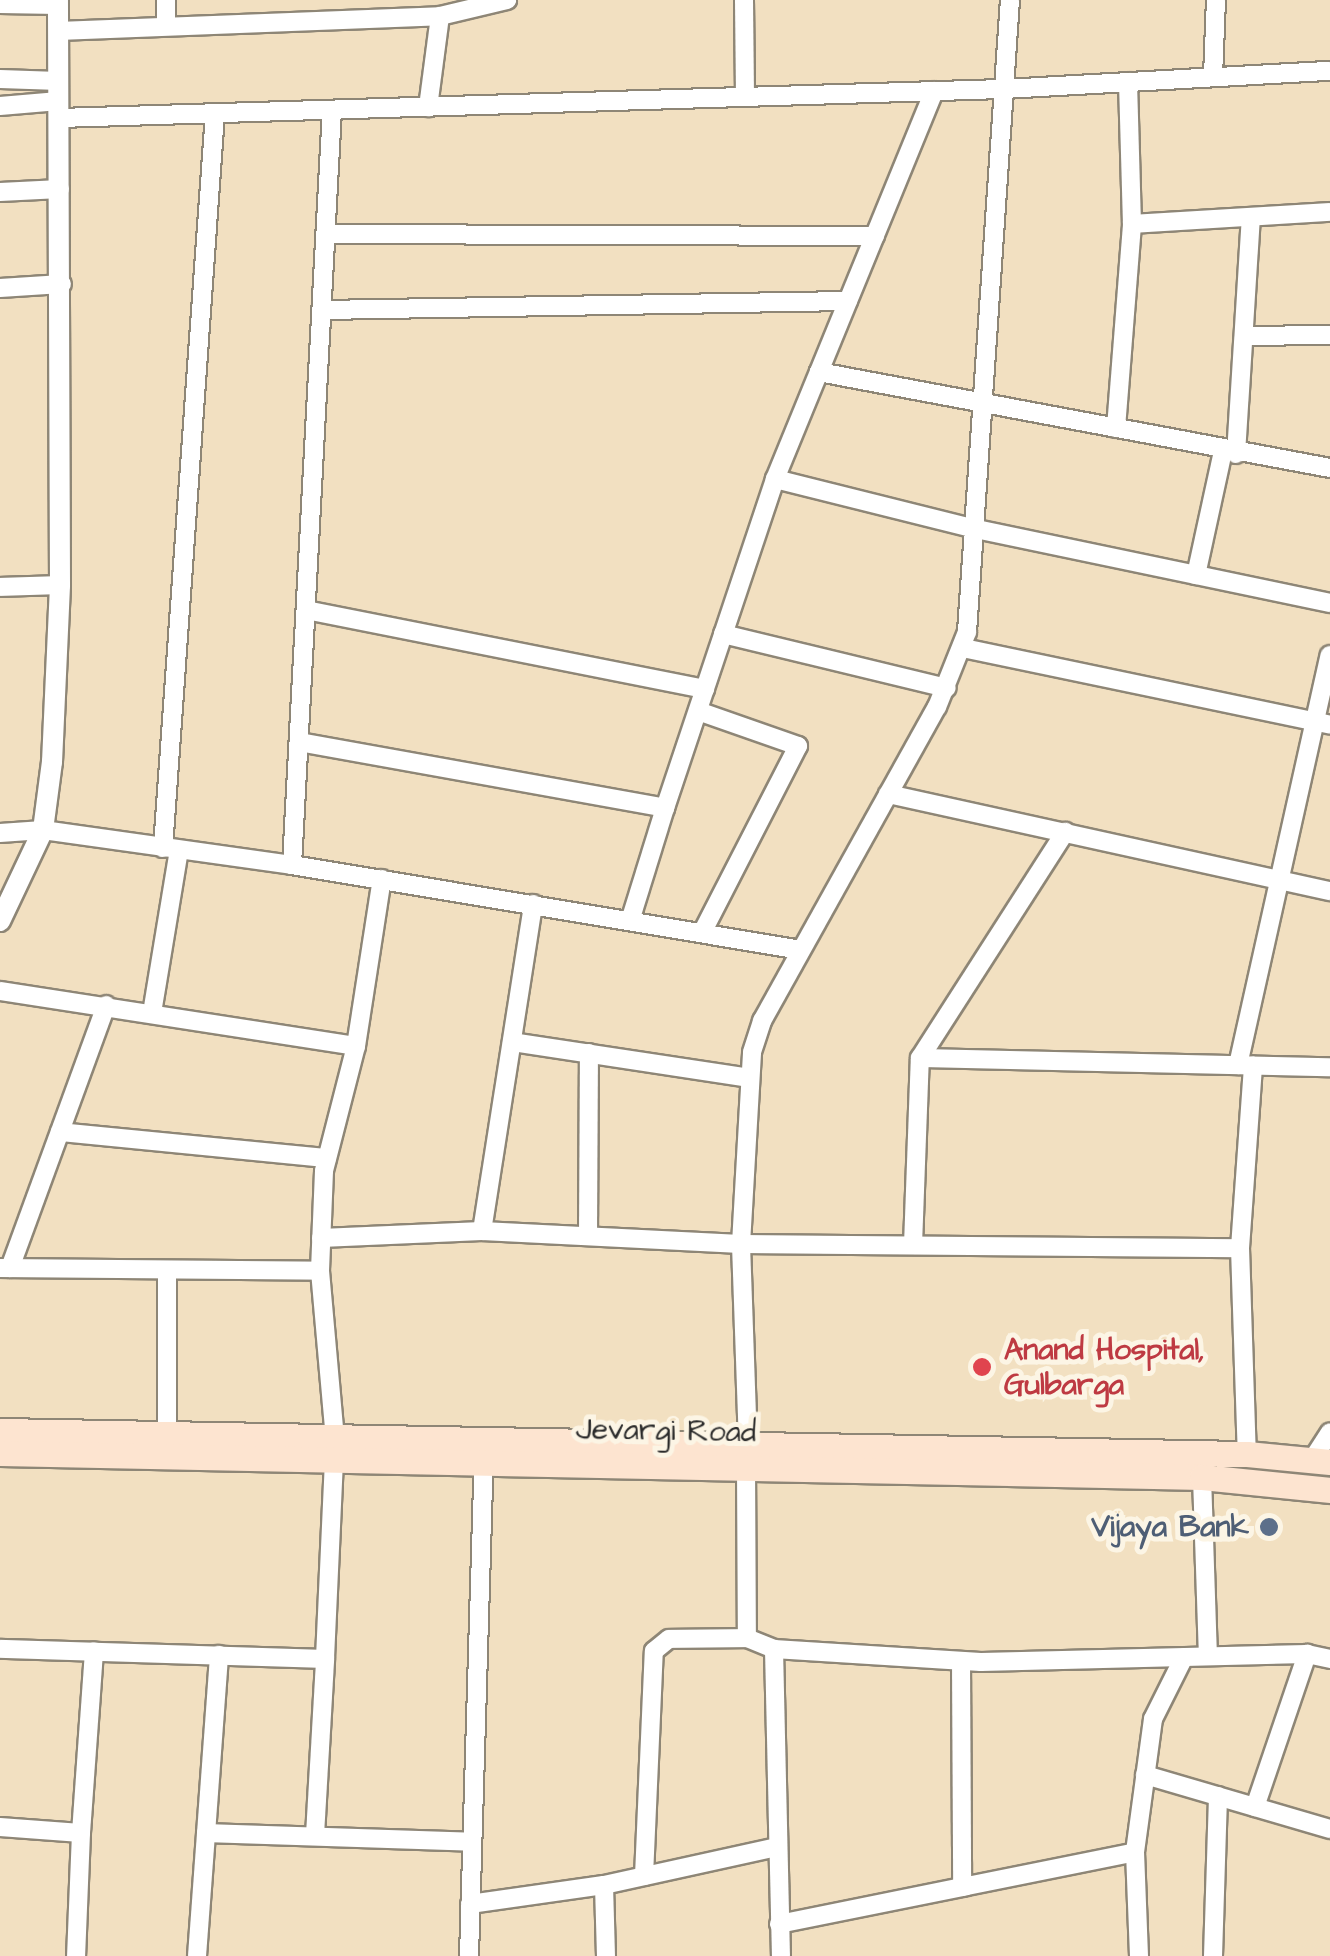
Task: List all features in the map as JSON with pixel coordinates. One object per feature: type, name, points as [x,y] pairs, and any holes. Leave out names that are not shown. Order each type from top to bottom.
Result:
[{"type":"main road","points":[[0,1431],[167,1436],[335,1450],[747,1455],[1247,1454],[1321,1461]]},
{"type":"main road","name":"Jevargi Road","points":[[0,1453],[335,1450],[484,1460],[747,1455],[1202,1477],[1330,1490]]},
{"type":"street","points":[[166,0],[166,26]]},
{"type":"street","points":[[58,31],[166,26],[350,9],[440,16],[507,0]]},
{"type":"street","points":[[744,0],[745,97]]},
{"type":"street","points":[[747,1638],[742,1244],[748,1078],[762,1021],[946,688],[962,648],[976,530],[1010,0]]},
{"type":"street","points":[[1212,77],[1216,0]]},
{"type":"street","points":[[0,4],[58,3],[62,284],[60,585],[43,830],[0,922]]},
{"type":"street","points":[[428,107],[440,16]]},
{"type":"street","points":[[0,106],[59,100],[215,113],[332,110],[1004,88],[1330,70]]},
{"type":"street","points":[[0,80],[59,100]]},
{"type":"street","points":[[1116,428],[1132,224],[1128,82]]},
{"type":"street","points":[[630,921],[775,479],[934,90]]},
{"type":"street","points":[[292,865],[332,110]]},
{"type":"street","points":[[152,1013],[171,849],[215,113]]},
{"type":"street","points":[[0,192],[60,189]]},
{"type":"street","points":[[1132,224],[1330,212]]},
{"type":"street","points":[[1196,575],[1230,452],[1244,336],[1252,217]]},
{"type":"street","points":[[326,234],[875,236]]},
{"type":"street","points":[[0,288],[62,284]]},
{"type":"street","points":[[322,310],[848,301]]},
{"type":"street","points":[[1244,336],[1330,335]]},
{"type":"street","points":[[819,372],[1330,468]]},
{"type":"street","points":[[775,479],[976,530],[1330,603]]},
{"type":"street","points":[[0,587],[60,585]]},
{"type":"street","points":[[306,610],[705,688]]},
{"type":"street","points":[[723,634],[946,688]]},
{"type":"street","points":[[962,648],[1322,723]]},
{"type":"street","points":[[1247,1454],[1240,1248],[1246,1065],[1282,882],[1322,723],[1330,654]]},
{"type":"street","points":[[698,710],[798,746],[702,933]]},
{"type":"street","points":[[299,742],[665,808]]},
{"type":"street","points":[[888,794],[1330,891]]},
{"type":"street","points":[[0,833],[43,830],[292,865],[801,950]]},
{"type":"street","points":[[914,1245],[920,1058],[1065,832]]},
{"type":"street","points":[[315,1836],[335,1450],[320,1271],[321,1238],[327,1158],[356,1046],[382,879]]},
{"type":"street","points":[[482,1230],[533,904]]},
{"type":"street","points":[[0,991],[356,1046]]},
{"type":"street","points":[[106,1006],[5,1268],[320,1271]]},
{"type":"street","points":[[512,1042],[748,1078]]},
{"type":"street","points":[[588,1236],[589,1053]]},
{"type":"street","points":[[920,1058],[1330,1067]]},
{"type":"street","points":[[60,1132],[327,1158]]},
{"type":"street","points":[[321,1238],[482,1230],[742,1244],[1240,1248]]},
{"type":"street","points":[[167,1270],[167,1436]]},
{"type":"street","points":[[1321,1461],[1330,1432]]},
{"type":"street","points":[[468,1956],[484,1460]]},
{"type":"street","points":[[1202,1477],[1208,1656]]},
{"type":"street","points":[[644,1876],[654,1651],[669,1638],[747,1638],[774,1649],[961,1661],[1307,1654],[1330,1659]]},
{"type":"street","points":[[0,1649],[325,1658]]},
{"type":"street","points":[[774,1649],[781,1956]]},
{"type":"street","points":[[76,1956],[94,1652]]},
{"type":"street","points":[[1255,1807],[1307,1654]]},
{"type":"street","points":[[197,1956],[219,1655]]},
{"type":"street","points":[[1139,1956],[1135,1852],[1153,1719],[1184,1657]]},
{"type":"street","points":[[961,1661],[962,1887]]},
{"type":"street","points":[[1146,1775],[1330,1829]]},
{"type":"street","points":[[1213,1956],[1218,1796]]},
{"type":"street","points":[[0,1826],[81,1832]]},
{"type":"street","points":[[206,1834],[472,1842]]},
{"type":"street","points":[[470,1904],[604,1885],[778,1847]]},
{"type":"street","points":[[779,1924],[1135,1852]]},
{"type":"street","points":[[604,1885],[606,1956]]},
{"type":"place","name":"Anand Hospital, Gulbarga","points":[[982,1367]]},
{"type":"place","name":"Vijaya Bank","points":[[1269,1527]]}]
